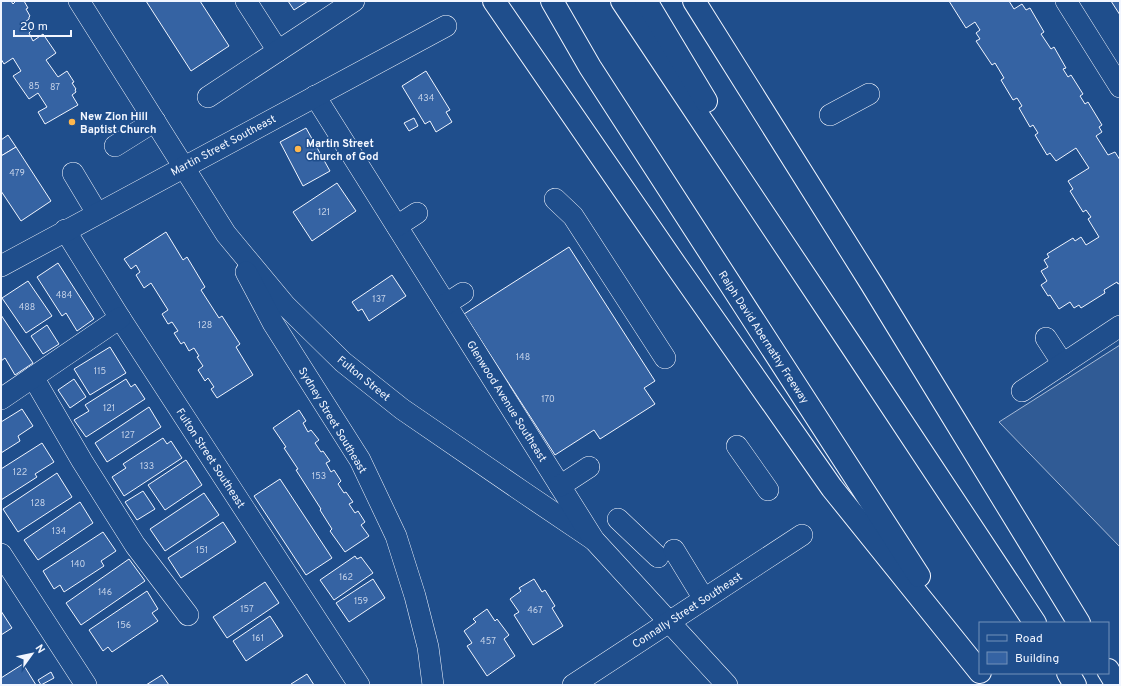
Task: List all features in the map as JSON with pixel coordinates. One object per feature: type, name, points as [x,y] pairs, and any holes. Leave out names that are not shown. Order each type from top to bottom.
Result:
[{"type":"highway","points":[[494,1],[675,264],[832,488],[979,670]]},
{"type":"highway","points":[[544,1],[590,67]]},
{"type":"highway","name":"Ralph David Abernathy Freeway","points":[[552,1],[590,67],[979,669]]},
{"type":"highway","points":[[622,1],[1034,622]]},
{"type":"highway","points":[[646,1],[851,345]]},
{"type":"highway","points":[[694,1],[871,283],[1079,622]]},
{"type":"highway","points":[[1109,672],[1118,685]]},
{"type":"highway","points":[[1069,674],[1076,685]]},
{"type":"street","points":[[79,1],[184,166]]},
{"type":"street","points":[[246,1],[278,51]]},
{"type":"street","points":[[208,97],[354,1]]},
{"type":"street","points":[[1066,1],[1120,86]]},
{"type":"street","name":"Martin Street Southeast","points":[[1,266],[96,213],[446,26]]},
{"type":"street","points":[[830,115],[868,94]]},
{"type":"street","name":"Glenwood Avenue Southeast","points":[[315,96],[594,540],[727,685]]},
{"type":"street","points":[[115,146],[155,121]]},
{"type":"street","name":"Fulton Street","points":[[184,166],[226,234],[285,305],[343,362],[402,409],[594,540]]},
{"type":"street","points":[[73,172],[96,213]]},
{"type":"street","points":[[555,199],[573,216],[665,358]]},
{"type":"street","points":[[397,226],[417,213]]},
{"type":"street","name":"Fulton Street Southeast","points":[[65,230],[120,318],[359,685]]},
{"type":"street","name":"Sydney Street Southeast","points":[[226,234],[273,323],[360,460],[396,536],[416,596],[428,647],[433,685]]},
{"type":"street","points":[[446,304],[463,293]]},
{"type":"street","points":[[1,399],[120,318]]},
{"type":"street","points":[[1022,391],[1120,326]]},
{"type":"street","points":[[1046,338],[1063,364]]},
{"type":"street","points":[[34,377],[82,461],[135,545],[188,615]]},
{"type":"street","points":[[737,446],[768,490]]},
{"type":"street","points":[[560,486],[589,467]]},
{"type":"street","points":[[618,519],[666,554],[704,599]]},
{"type":"street","name":"Connally Street Southeast","points":[[572,685],[802,535]]},
{"type":"street","points":[[1,554],[86,685]]},
{"type":"shaded area","points":[[1120,345],[1120,547],[999,422]]},
{"type":"building","points":[[1,1],[11,1],[13,4],[16,1],[24,1],[30,16],[25,22],[31,31],[29,33],[33,41],[43,34],[56,53],[46,60],[58,77],[67,71],[74,82],[72,83],[76,89],[76,92],[72,95],[78,105],[45,124],[38,112],[47,107],[38,93],[29,99],[13,76],[21,71],[13,58],[4,64],[1,59]]},
{"type":"building","points":[[146,1],[200,1],[229,46],[191,71]]},
{"type":"building","points":[[288,1],[308,1],[294,10]]},
{"type":"building","points":[[949,1],[1009,1],[1014,9],[1022,4],[1026,10],[1030,8],[1044,32],[1041,34],[1051,49],[1054,47],[1066,68],[1063,69],[1068,77],[1071,75],[1083,94],[1080,96],[1085,104],[1088,102],[1102,125],[1099,127],[1102,132],[1096,136],[1108,155],[1115,152],[1120,160],[1120,283],[1118,284],[1117,282],[1104,290],[1105,293],[1081,308],[1079,305],[1074,308],[1070,302],[1059,309],[1041,285],[1047,281],[1041,271],[1048,267],[1044,260],[1049,257],[1047,254],[1073,238],[1075,241],[1081,237],[1086,245],[1099,237],[1088,219],[1091,217],[1086,210],[1083,212],[1070,191],[1073,189],[1068,181],[1089,168],[1076,148],[1056,161],[1050,153],[1047,155],[1035,135],[1038,133],[1033,125],[1030,127],[1019,108],[1022,106],[1017,98],[1013,100],[1001,80],[1004,78],[995,63],[992,65],[976,41],[980,39],[976,33],[980,30],[975,22],[966,28]]},
{"type":"building","points":[[1111,1],[1120,1],[1120,15]]},
{"type":"building","points":[[426,71],[450,110],[446,112],[452,122],[436,132],[430,121],[425,124],[402,86]]},
{"type":"building","points":[[414,118],[418,126],[409,131],[404,123]]},
{"type":"building","points":[[306,128],[330,171],[303,186],[280,142]]},
{"type":"building","points":[[8,135],[16,147],[1,156],[1,140]]},
{"type":"building","points":[[16,147],[51,201],[21,221],[1,191],[1,156]]},
{"type":"building","points":[[337,183],[356,211],[312,241],[293,212]]},
{"type":"building","points":[[166,232],[183,260],[187,257],[205,287],[201,290],[219,318],[222,316],[240,344],[236,347],[253,375],[217,398],[211,389],[214,387],[208,378],[205,381],[198,370],[203,366],[197,357],[199,356],[194,348],[189,351],[184,342],[181,344],[174,333],[178,331],[172,322],[168,324],[162,314],[168,310],[151,283],[144,288],[136,275],[140,272],[136,265],[131,269],[124,259]]},
{"type":"building","points":[[569,247],[655,381],[644,388],[655,404],[600,439],[594,430],[555,455],[464,314]]},
{"type":"building","points":[[58,263],[94,319],[77,331],[66,313],[62,316],[37,277]]},
{"type":"building","points":[[392,275],[406,296],[369,321],[362,309],[358,311],[352,302]]},
{"type":"building","points":[[28,281],[52,316],[26,333],[2,298]]},
{"type":"building","points":[[1,315],[33,363],[15,375],[5,358],[1,361]]},
{"type":"building","points":[[47,325],[59,344],[43,354],[31,336]]},
{"type":"building","points":[[110,347],[126,373],[90,395],[74,369]]},
{"type":"building","points":[[74,379],[86,397],[70,408],[58,390]]},
{"type":"building","points":[[126,379],[131,387],[135,384],[145,399],[86,437],[74,420],[89,411],[85,405]]},
{"type":"building","points":[[149,407],[161,427],[107,462],[95,443]]},
{"type":"building","points":[[22,409],[33,426],[18,436],[20,441],[1,453],[1,422]]},
{"type":"building","points":[[299,410],[306,421],[303,423],[308,432],[311,430],[319,440],[315,443],[330,461],[326,463],[331,472],[334,470],[341,481],[338,484],[353,502],[349,504],[355,513],[358,511],[365,522],[361,525],[369,536],[345,552],[330,531],[332,529],[320,510],[321,509],[296,470],[298,469],[284,448],[286,447],[273,428]]},
{"type":"building","points":[[163,438],[167,444],[171,441],[182,458],[124,496],[112,477],[126,468],[123,464]]},
{"type":"building","points":[[42,443],[54,462],[35,474],[37,477],[1,500],[1,469]]},
{"type":"building","points":[[186,460],[202,485],[165,510],[148,485]]},
{"type":"building","points":[[57,473],[72,497],[18,532],[3,509]]},
{"type":"building","points":[[280,479],[332,558],[306,575],[254,496]]},
{"type":"building","points":[[143,491],[155,509],[137,520],[125,502]]},
{"type":"building","points":[[204,493],[219,515],[165,551],[150,529]]},
{"type":"building","points":[[80,502],[93,523],[38,560],[24,540]]},
{"type":"building","points":[[223,522],[236,542],[181,578],[168,558]]},
{"type":"building","points":[[103,532],[116,551],[101,561],[104,566],[64,592],[60,585],[54,589],[43,571]]},
{"type":"building","points":[[355,556],[357,559],[361,557],[373,573],[334,600],[320,580]]},
{"type":"building","points":[[129,559],[145,581],[81,625],[66,603]]},
{"type":"building","points":[[373,579],[385,598],[349,622],[336,603]]},
{"type":"building","points":[[534,579],[542,592],[545,590],[555,606],[552,608],[563,626],[533,645],[514,615],[519,612],[510,599],[521,591],[519,588]]},
{"type":"building","points":[[265,582],[279,603],[227,638],[213,617]]},
{"type":"building","points":[[147,591],[158,609],[152,613],[158,621],[112,652],[108,647],[103,651],[89,630]]},
{"type":"building","points":[[487,609],[495,621],[497,619],[509,635],[504,639],[515,656],[487,676],[467,646],[472,643],[464,631],[476,622],[473,619]]},
{"type":"building","points":[[1,611],[12,628],[1,635]]},
{"type":"building","points":[[270,616],[283,636],[246,661],[233,641]]},
{"type":"building","points":[[23,664],[36,685],[1,685],[1,678]]},
{"type":"building","points":[[51,672],[54,678],[41,685],[38,680]]},
{"type":"building","points":[[307,674],[314,685],[291,684]]},
{"type":"building","points":[[162,675],[169,685],[146,685]]},
{"type":"place","name":"New Zion Hill Baptist Church","points":[[72,122]]},
{"type":"place","name":"Martin Street Church of God","points":[[298,149]]}]
